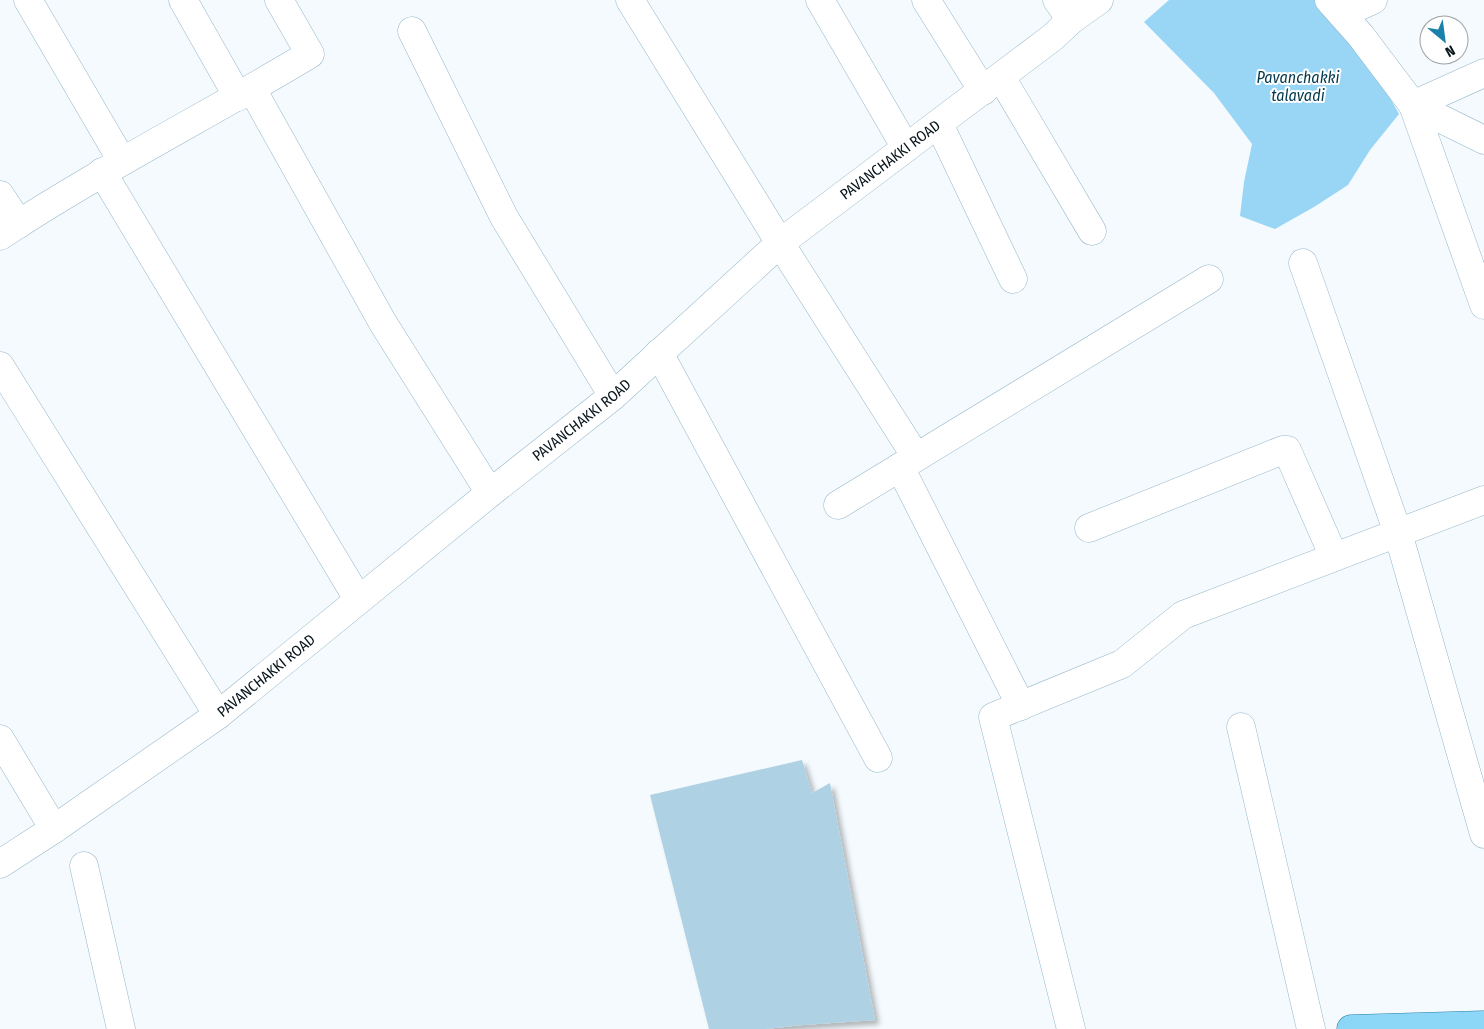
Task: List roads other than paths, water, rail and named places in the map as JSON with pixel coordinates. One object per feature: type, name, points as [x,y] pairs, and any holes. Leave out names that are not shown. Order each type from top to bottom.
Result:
[{"type":"main road","points":[[1350,1029],[1484,1025]]},
{"type":"street","points":[[28,0],[112,166],[358,600]]},
{"type":"street","points":[[183,0],[245,93],[383,323],[490,493]]},
{"type":"street","points":[[0,195],[9,230],[112,166],[245,93],[310,54],[279,0]]},
{"type":"street","points":[[630,0],[780,243],[908,462],[1022,706]]},
{"type":"street","points":[[820,0],[906,148]]},
{"type":"street","points":[[926,0],[992,84],[1092,230]]},
{"type":"street","name":"PAVANCHAKKI ROAD","points":[[0,864],[54,829],[218,715],[490,493],[613,396],[780,243],[1054,37],[1064,10],[1098,0]]},
{"type":"street","points":[[1335,7],[1373,0]]},
{"type":"street","points":[[1335,7],[1361,36],[1413,105],[1484,305]]},
{"type":"street","points":[[412,31],[504,217],[613,396]]},
{"type":"street","points":[[1413,105],[1484,73]]},
{"type":"street","points":[[1413,105],[1484,140]]},
{"type":"street","points":[[939,124],[1014,279]]},
{"type":"street","points":[[1303,262],[1398,533],[1484,834]]},
{"type":"street","points":[[838,505],[1209,279]]},
{"type":"street","points":[[658,353],[878,758]]},
{"type":"street","points":[[0,366],[218,715]]},
{"type":"street","points":[[1089,528],[1287,450],[1334,557]]},
{"type":"street","points":[[1071,1029],[993,718],[1122,664],[1183,615],[1484,500]]},
{"type":"street","points":[[1241,727],[1311,1029]]},
{"type":"street","points":[[0,739],[54,829]]},
{"type":"street","points":[[84,866],[121,1029]]},
{"type":"water","name":"Pavanchakki talavadi","points":[[1169,0],[1315,0],[1375,71],[1399,114],[1370,150],[1348,185],[1275,229],[1240,216],[1244,182],[1252,144],[1214,93],[1144,22]]}]
